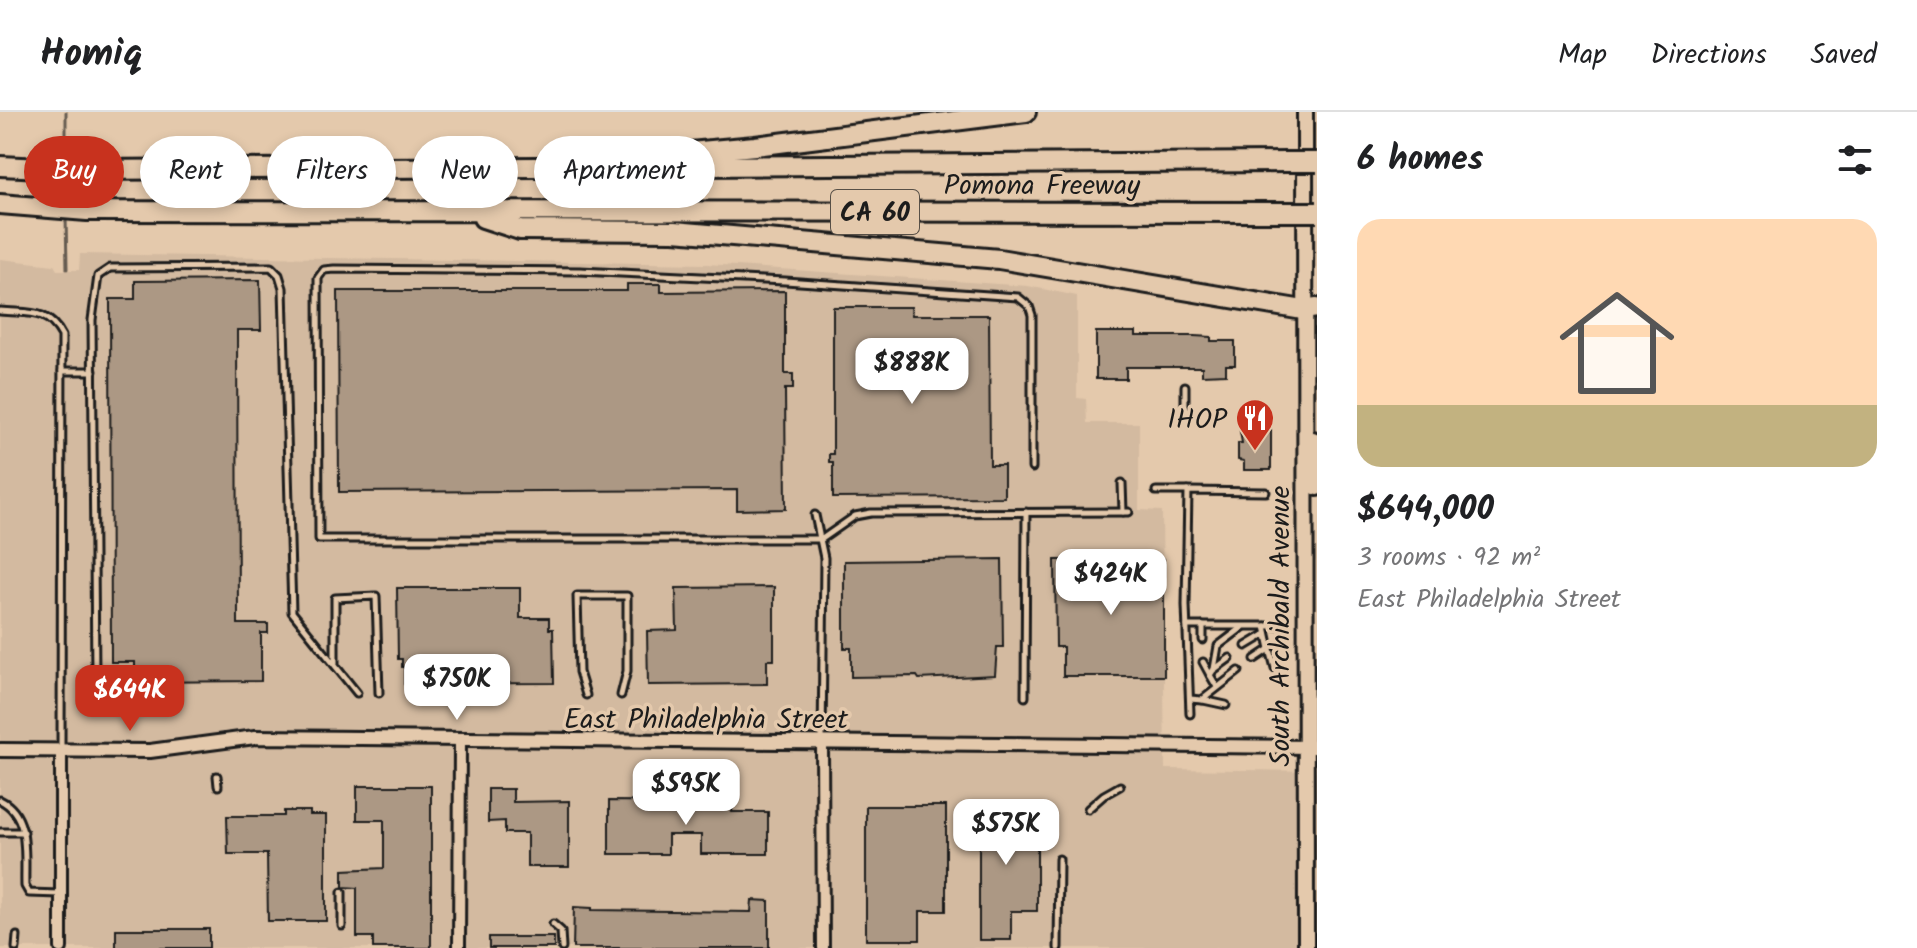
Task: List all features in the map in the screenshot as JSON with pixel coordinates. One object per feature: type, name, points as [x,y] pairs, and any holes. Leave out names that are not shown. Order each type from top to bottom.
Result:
[{"type":"highway","points":[[521,167],[755,146],[1026,112]]},
{"type":"highway","name":"Pomona Freeway","points":[[0,166],[87,170],[1317,162]]},
{"type":"highway","name":"Pomona Freeway","points":[[0,204],[87,211],[1317,212]]},
{"type":"highway","points":[[464,213],[520,230],[674,231],[999,259],[1310,309]]},
{"type":"main road","name":"South Archibald Avenue","points":[[1305,112],[1310,309],[1304,395],[1311,747],[1306,948]]},
{"type":"main road","points":[[1304,395],[1313,438],[1317,488]]},
{"type":"street","name":"East Philadelphia Street","points":[[0,750],[159,750],[255,737],[1311,747]]},
{"type":"street","points":[[459,948],[460,740]]},
{"type":"street","points":[[822,742],[823,948]]},
{"type":"street","points":[[61,751],[61,948]]},
{"type":"lane","points":[[95,674],[93,371],[98,276],[110,268],[271,267],[279,275],[283,288],[292,612],[357,693]]},
{"type":"lane","points":[[1032,468],[1032,315],[1029,306],[1018,297],[580,271],[334,269],[324,270],[318,278],[319,539],[822,539],[855,516],[871,513],[1126,512],[1122,483]]},
{"type":"lane","points":[[0,311],[40,315],[53,320],[62,336],[61,751]]},
{"type":"lane","points":[[62,371],[93,371]]},
{"type":"lane","points":[[1185,386],[1185,413]]},
{"type":"lane","points":[[1156,491],[1266,492]]},
{"type":"lane","points":[[1188,491],[1190,714]]},
{"type":"lane","points":[[1025,697],[1026,512]]},
{"type":"lane","points":[[815,515],[824,558],[822,742]]},
{"type":"lane","points":[[335,665],[335,598],[376,596],[379,693]]},
{"type":"lane","points":[[586,695],[579,672],[577,596],[627,596],[627,671],[621,695]]},
{"type":"lane","points":[[1187,626],[1278,626]]},
{"type":"lane","points":[[1203,626],[1203,640]]},
{"type":"lane","points":[[1212,672],[1218,646],[1244,626]]},
{"type":"lane","points":[[1265,626],[1275,668]]},
{"type":"lane","points":[[1246,646],[1266,634]]},
{"type":"lane","points":[[1255,659],[1270,649]]},
{"type":"lane","points":[[1212,672],[1230,658]]},
{"type":"lane","points":[[1203,662],[1212,672],[1217,687]]},
{"type":"lane","points":[[1202,700],[1239,671]]},
{"type":"lane","points":[[1190,699],[1226,705]]},
{"type":"lane","points":[[217,776],[218,786]]},
{"type":"lane","points":[[1088,809],[1120,786]]},
{"type":"lane","points":[[0,800],[20,817],[24,832],[25,886],[29,893],[61,894]]},
{"type":"lane","points":[[0,832],[24,832]]},
{"type":"lane","points":[[1058,948],[1059,859]]},
{"type":"lane","points":[[342,892],[342,926]]},
{"type":"lane","points":[[553,924],[561,931],[562,948]]},
{"type":"lane","points":[[16,948],[17,936]]},
{"type":"shaded area","points":[[80,254],[707,264],[1028,286],[1077,296],[1077,398],[1086,399],[1087,423],[1139,423],[1139,510],[1162,511],[1165,769],[1317,771],[1317,948],[0,948],[0,259],[54,265],[57,270],[79,270]]},
{"type":"building","points":[[260,280],[261,330],[237,330],[238,624],[268,624],[268,633],[261,633],[261,681],[135,682],[135,662],[111,662],[110,299],[135,299],[135,281]]},
{"type":"building","points":[[627,284],[661,284],[661,292],[785,291],[785,374],[793,374],[793,389],[785,389],[786,509],[737,510],[737,490],[339,492],[338,291],[627,291]]},
{"type":"building","points":[[833,307],[911,307],[912,315],[989,315],[990,465],[1004,465],[1004,497],[833,498],[833,462],[829,462],[829,454],[833,454]]},
{"type":"building","points":[[1096,332],[1136,332],[1136,336],[1194,336],[1211,337],[1211,341],[1235,341],[1235,365],[1226,365],[1226,374],[1202,375],[1202,367],[1126,367],[1126,379],[1096,379]]},
{"type":"building","name":"IHOP","points":[[1271,430],[1271,470],[1244,470],[1244,461],[1238,460],[1238,443],[1242,443],[1240,431]]},
{"type":"building","points":[[1002,559],[1003,647],[997,647],[995,675],[919,679],[917,676],[851,677],[851,648],[844,648],[844,561]]},
{"type":"building","points":[[1164,559],[1164,676],[1063,676],[1063,647],[1056,647],[1055,560]]},
{"type":"building","points":[[774,587],[774,660],[767,660],[767,684],[648,685],[647,631],[677,630],[676,588]]},
{"type":"building","points":[[397,588],[520,588],[520,618],[549,618],[549,629],[553,629],[554,683],[404,684],[404,667],[402,659],[398,659]]},
{"type":"building","points":[[357,786],[431,786],[431,948],[373,948],[373,937],[357,937],[357,888],[343,887],[343,870],[384,868],[384,820],[357,820]]},
{"type":"building","points":[[488,789],[513,789],[513,802],[569,801],[569,867],[527,867],[527,833],[505,833],[505,821],[488,822]]},
{"type":"building","points":[[609,801],[733,802],[732,812],[768,812],[768,854],[701,854],[701,835],[668,835],[668,854],[609,854]]},
{"type":"building","points":[[866,806],[946,806],[946,911],[920,911],[920,940],[866,940]]},
{"type":"building","points":[[979,806],[1037,806],[1037,911],[1011,911],[1011,940],[979,940]]},
{"type":"building","points":[[284,811],[310,811],[310,815],[326,815],[326,921],[268,921],[267,854],[228,854],[227,816],[284,816]]},
{"type":"building","points":[[752,900],[769,901],[769,948],[573,948],[574,907],[592,910],[751,912]]},
{"type":"building","points":[[116,929],[209,929],[209,948],[116,948]]},
{"type":"building","points":[[489,937],[554,937],[554,948],[489,948]]},
{"type":"waterway","points":[[66,112],[66,136]]},
{"type":"waterway","points":[[66,216],[67,269]]},
{"type":"place","name":"IHOP","points":[[1255,452]]}]
